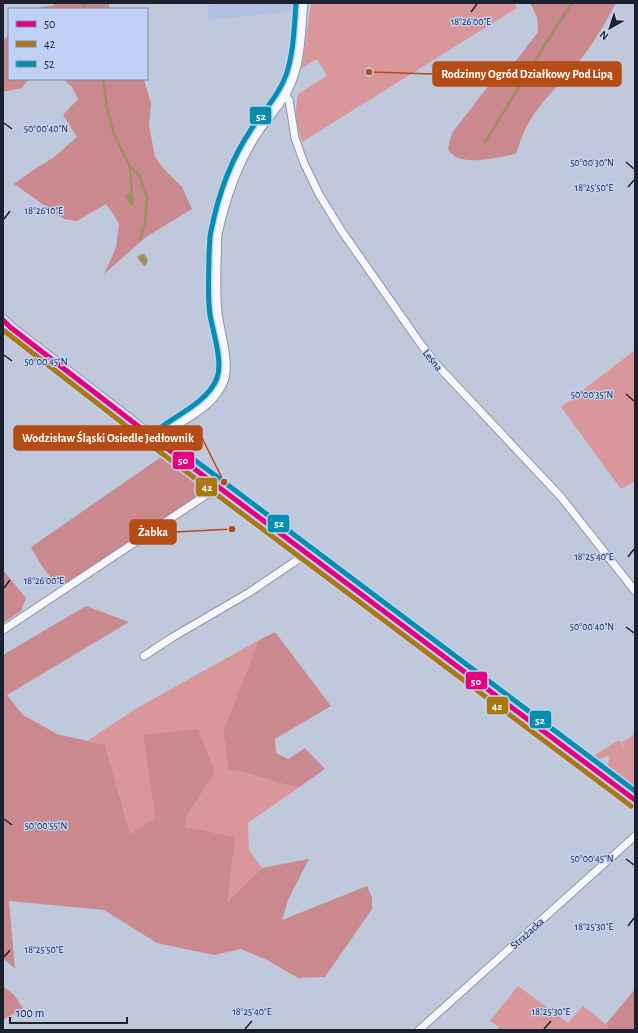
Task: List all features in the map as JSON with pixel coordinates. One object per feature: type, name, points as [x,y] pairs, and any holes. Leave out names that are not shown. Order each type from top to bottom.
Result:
[{"type":"main road","points":[[3,320],[156,440],[306,554],[635,800]]},
{"type":"street","points":[[156,440],[174,425],[210,401],[219,390],[224,379],[225,360],[217,314],[217,236],[227,194],[245,151],[285,95],[290,85],[297,63],[303,3]]},
{"type":"street","name":"Leśna","points":[[285,95],[289,100],[295,138],[304,163],[319,194],[341,230],[420,343],[437,366],[561,497],[635,591]]},
{"type":"street","points":[[3,630],[218,487]]},
{"type":"street","points":[[144,656],[173,637],[250,592],[306,554]]},
{"type":"street","name":"Strażacka","points":[[419,1030],[635,836]]},
{"type":"shaded area","points":[[53,3],[109,3],[109,8],[40,8],[54,5]]},
{"type":"shaded area","points":[[208,3],[298,3],[298,11],[209,20]]},
{"type":"shaded area","points":[[311,3],[514,3],[517,8],[302,142],[295,116],[298,94],[327,76],[317,59],[302,68]]},
{"type":"shaded area","points":[[530,3],[616,3],[608,19],[583,56],[549,95],[530,121],[516,154],[476,160],[460,159],[454,156],[448,149],[452,133],[493,80],[513,65],[538,32],[537,17]]},
{"type":"shaded area","points":[[8,35],[8,80],[28,80],[22,88],[3,92],[3,41]]},
{"type":"shaded area","points":[[64,80],[144,80],[151,104],[149,125],[155,157],[164,169],[182,187],[192,209],[146,237],[104,274],[116,248],[119,223],[106,204],[77,221],[64,219],[14,184],[53,158],[77,137],[63,115],[78,99],[72,87]]},
{"type":"shaded area","points":[[129,193],[133,194],[134,203],[131,206],[125,196]]},
{"type":"shaded area","points":[[144,254],[148,260],[144,266],[137,257]]},
{"type":"shaded area","points":[[635,350],[635,481],[621,489],[561,407]]},
{"type":"shaded area","points":[[164,455],[208,490],[64,586],[49,576],[31,547]]},
{"type":"shaded area","points":[[3,570],[26,598],[21,611],[3,623]]},
{"type":"shaded area","points":[[86,606],[129,622],[7,695],[23,715],[57,734],[105,745],[130,834],[155,818],[143,735],[198,729],[215,772],[185,819],[185,827],[235,837],[227,903],[262,868],[309,859],[288,900],[282,920],[367,886],[372,897],[372,909],[325,977],[298,978],[267,960],[241,949],[214,955],[157,943],[104,910],[9,901],[15,969],[3,958],[3,655]]},
{"type":"shaded area","points":[[275,632],[331,706],[275,739],[276,753],[288,759],[305,748],[325,769],[298,788],[228,769],[223,731],[259,640]]},
{"type":"shaded area","points":[[259,640],[223,731],[228,769],[298,788],[248,823],[249,850],[262,868],[227,904],[185,827],[185,819],[215,772],[143,735],[155,818],[130,834],[105,745],[87,741],[137,708]]},
{"type":"shaded area","points":[[635,734],[635,788],[608,767],[609,755],[598,760],[590,758],[619,740],[625,749],[622,742]]},
{"type":"shaded area","points":[[3,986],[14,995],[23,1008],[3,1020]]},
{"type":"shaded area","points":[[518,986],[568,1023],[583,1006],[606,1024],[610,1030],[496,1030],[499,1027],[490,1021]]},
{"type":"shaded area","points":[[635,989],[635,1030],[610,1030],[606,1024]]},
{"type":"waterway","points":[[83,3],[85,8]]},
{"type":"waterway","points":[[485,142],[572,3]]},
{"type":"waterway","points":[[103,80],[107,108],[114,134],[130,167],[132,193]]},
{"type":"waterway","points":[[130,167],[139,175],[147,197],[145,224],[140,239]]},
{"type":"transit line","name":"52","points":[[151,435],[197,403],[212,387],[217,378],[219,364],[210,315],[208,284],[210,234],[217,204],[226,178],[238,152],[244,140],[275,96],[286,75],[292,48],[296,3]]},
{"type":"transit line","name":"50","points":[[3,320],[156,440],[635,800]]},
{"type":"transit line","name":"42","points":[[3,330],[152,446],[631,806]]},
{"type":"transit line","name":"52","points":[[160,434],[635,791]]},
{"type":"place","name":"Rodzinny Ogród Działkowy Pod Lipą","points":[[369,72]]},
{"type":"place","name":"Wodzisław Śląski Osiedle Jedłownik","points":[[224,482]]},
{"type":"place","name":"Żabka","points":[[232,529]]}]
